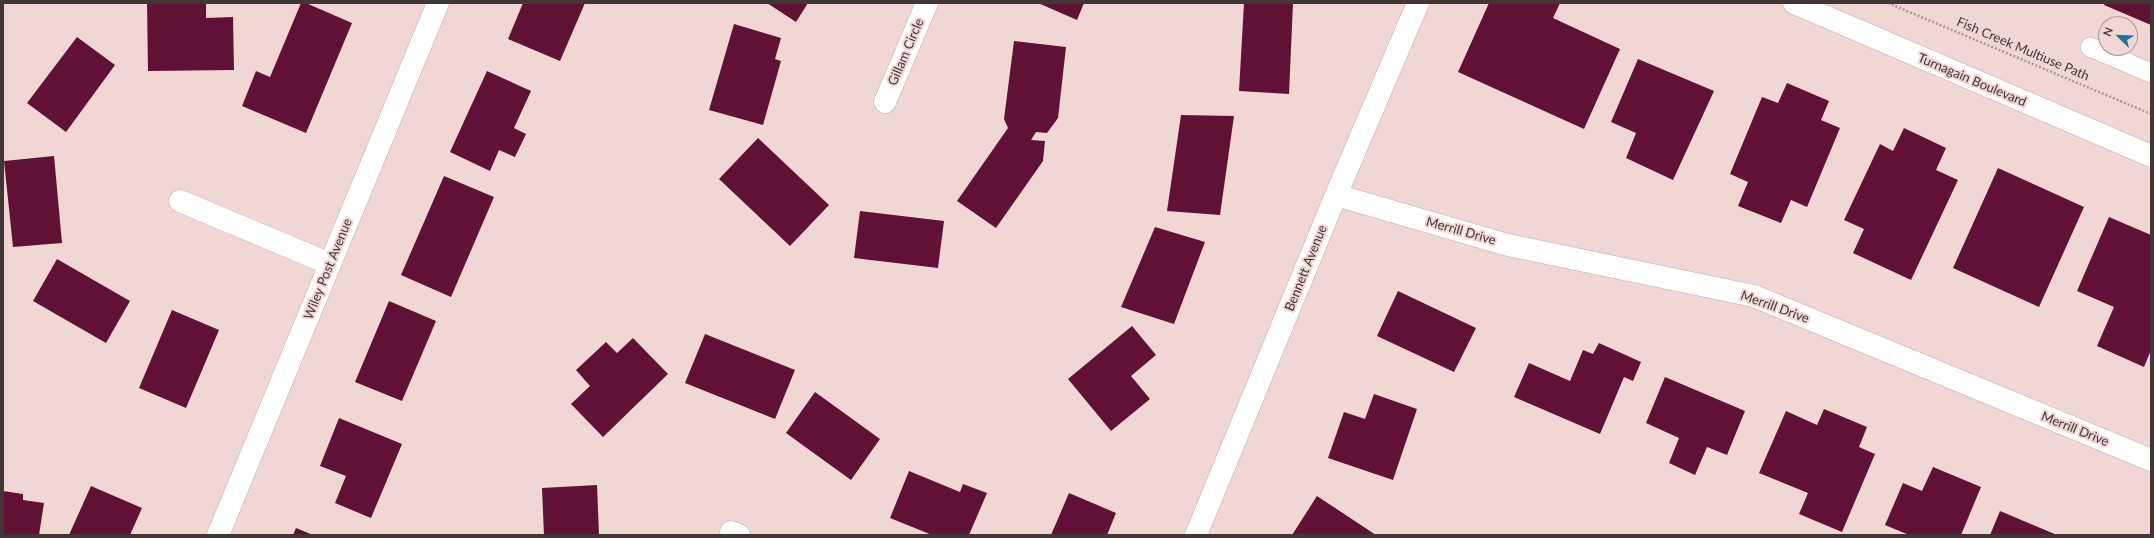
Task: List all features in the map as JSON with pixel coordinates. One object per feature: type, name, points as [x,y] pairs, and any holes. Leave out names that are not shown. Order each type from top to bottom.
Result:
[{"type":"street","name":"Wiley Post Avenue","points":[[218,535],[438,3]]},
{"type":"street","name":"Gillam Circle","points":[[885,102],[927,3]]},
{"type":"street","name":"Bennett Avenue","points":[[1196,535],[1336,195],[1418,3]]},
{"type":"street","name":"Turnagain Boulevard","points":[[1794,3],[2151,156]]},
{"type":"street","name":"Merrill Drive","points":[[1336,195],[1508,245],[1754,296],[2151,460]]},
{"type":"street","points":[[180,201],[330,264]]},
{"type":"lane","points":[[2090,47],[2151,73]]},
{"type":"path","name":"Fish Creek Multiuse Path","points":[[1888,3],[2151,114]]},
{"type":"building","points":[[147,3],[206,3],[206,18],[233,17],[234,70],[148,71]]},
{"type":"building","points":[[301,3],[306,3],[352,23],[306,133],[242,106],[256,71],[270,77]]},
{"type":"building","points":[[523,3],[585,3],[560,61],[508,39]]},
{"type":"building","points":[[767,3],[808,3],[796,22]]},
{"type":"building","points":[[1038,3],[1084,3],[1077,20]]},
{"type":"building","points":[[1244,3],[1293,3],[1289,94],[1239,91]]},
{"type":"building","points":[[1489,3],[1560,3],[1553,18],[1620,49],[1584,129],[1458,72]]},
{"type":"building","points":[[2105,3],[2151,3],[2151,25],[2138,19],[2138,16],[2130,16],[2104,5]]},
{"type":"building","points":[[734,24],[781,38],[775,59],[781,61],[763,125],[709,110]]},
{"type":"building","points":[[77,37],[115,65],[66,132],[27,103]]},
{"type":"building","points":[[1014,41],[1066,47],[1058,118],[1047,133],[1036,132],[1031,140],[1045,141],[1043,161],[996,228],[957,201],[1008,128],[1004,119]]},
{"type":"building","points":[[1638,59],[1714,91],[1673,180],[1626,158],[1636,133],[1611,122]]},
{"type":"building","points":[[487,71],[531,91],[514,128],[526,134],[515,157],[499,150],[490,171],[450,152]]},
{"type":"building","points":[[1787,83],[1829,101],[1821,120],[1840,128],[1807,207],[1791,200],[1781,223],[1738,206],[1748,182],[1730,174],[1762,97],[1778,103]]},
{"type":"building","points":[[1181,115],[1234,116],[1220,215],[1167,211]]},
{"type":"building","points":[[1904,128],[1946,148],[1936,170],[1958,180],[1911,280],[1853,253],[1864,229],[1844,220],[1880,144],[1893,151]]},
{"type":"building","points":[[758,138],[829,205],[790,246],[719,179]]},
{"type":"building","points":[[54,156],[62,243],[13,247],[4,161]]},
{"type":"building","points":[[1998,168],[2084,207],[2039,307],[1953,268]]},
{"type":"building","points":[[444,176],[494,197],[451,297],[401,275]]},
{"type":"building","points":[[860,211],[944,221],[938,268],[854,258]]},
{"type":"building","points":[[2109,217],[2151,235],[2151,350],[2144,367],[2097,346],[2114,307],[2077,291]]},
{"type":"building","points":[[1155,227],[1205,242],[1174,324],[1121,307]]},
{"type":"building","points":[[57,259],[130,301],[106,343],[33,301]]},
{"type":"building","points":[[1398,291],[1476,328],[1454,372],[1377,336]]},
{"type":"building","points":[[389,301],[436,321],[402,401],[355,382]]},
{"type":"building","points":[[172,310],[219,330],[186,408],[139,388]]},
{"type":"building","points":[[1132,326],[1156,355],[1131,376],[1150,399],[1111,431],[1068,379]]},
{"type":"building","points":[[705,334],[795,370],[775,419],[685,383]]},
{"type":"building","points":[[633,338],[668,374],[603,437],[571,404],[590,386],[576,370],[606,342],[617,353]]},
{"type":"building","points":[[1599,343],[1641,362],[1633,381],[1624,377],[1600,434],[1514,397],[1529,363],[1570,381],[1583,350],[1593,354]]},
{"type":"building","points":[[1665,377],[1745,411],[1727,455],[1707,447],[1695,475],[1669,463],[1679,438],[1646,423]]},
{"type":"building","points":[[815,392],[880,439],[851,480],[786,433]]},
{"type":"building","points":[[1374,394],[1417,409],[1393,480],[1328,458],[1344,412],[1365,419]]},
{"type":"building","points":[[1824,409],[1867,427],[1859,447],[1875,454],[1842,532],[1799,514],[1808,493],[1759,473],[1786,411],[1817,425]]},
{"type":"building","points":[[339,418],[402,444],[371,518],[335,503],[346,476],[320,466]]},
{"type":"building","points":[[1933,467],[1981,487],[1961,535],[1909,535],[1885,525],[1903,483],[1922,491]]},
{"type":"building","points":[[909,471],[960,492],[963,484],[987,493],[969,535],[932,535],[890,518]]},
{"type":"building","points":[[597,485],[599,535],[544,535],[542,488]]},
{"type":"building","points":[[91,486],[142,508],[130,535],[69,535]]},
{"type":"building","points":[[3,491],[23,494],[23,500],[44,503],[39,535],[3,535]]},
{"type":"building","points":[[1069,493],[1116,513],[1107,535],[1051,535]]},
{"type":"building","points":[[1317,496],[1376,535],[1292,535]]},
{"type":"building","points":[[2000,511],[2057,535],[1990,535]]},
{"type":"building","points":[[296,528],[313,535],[293,535]]}]
